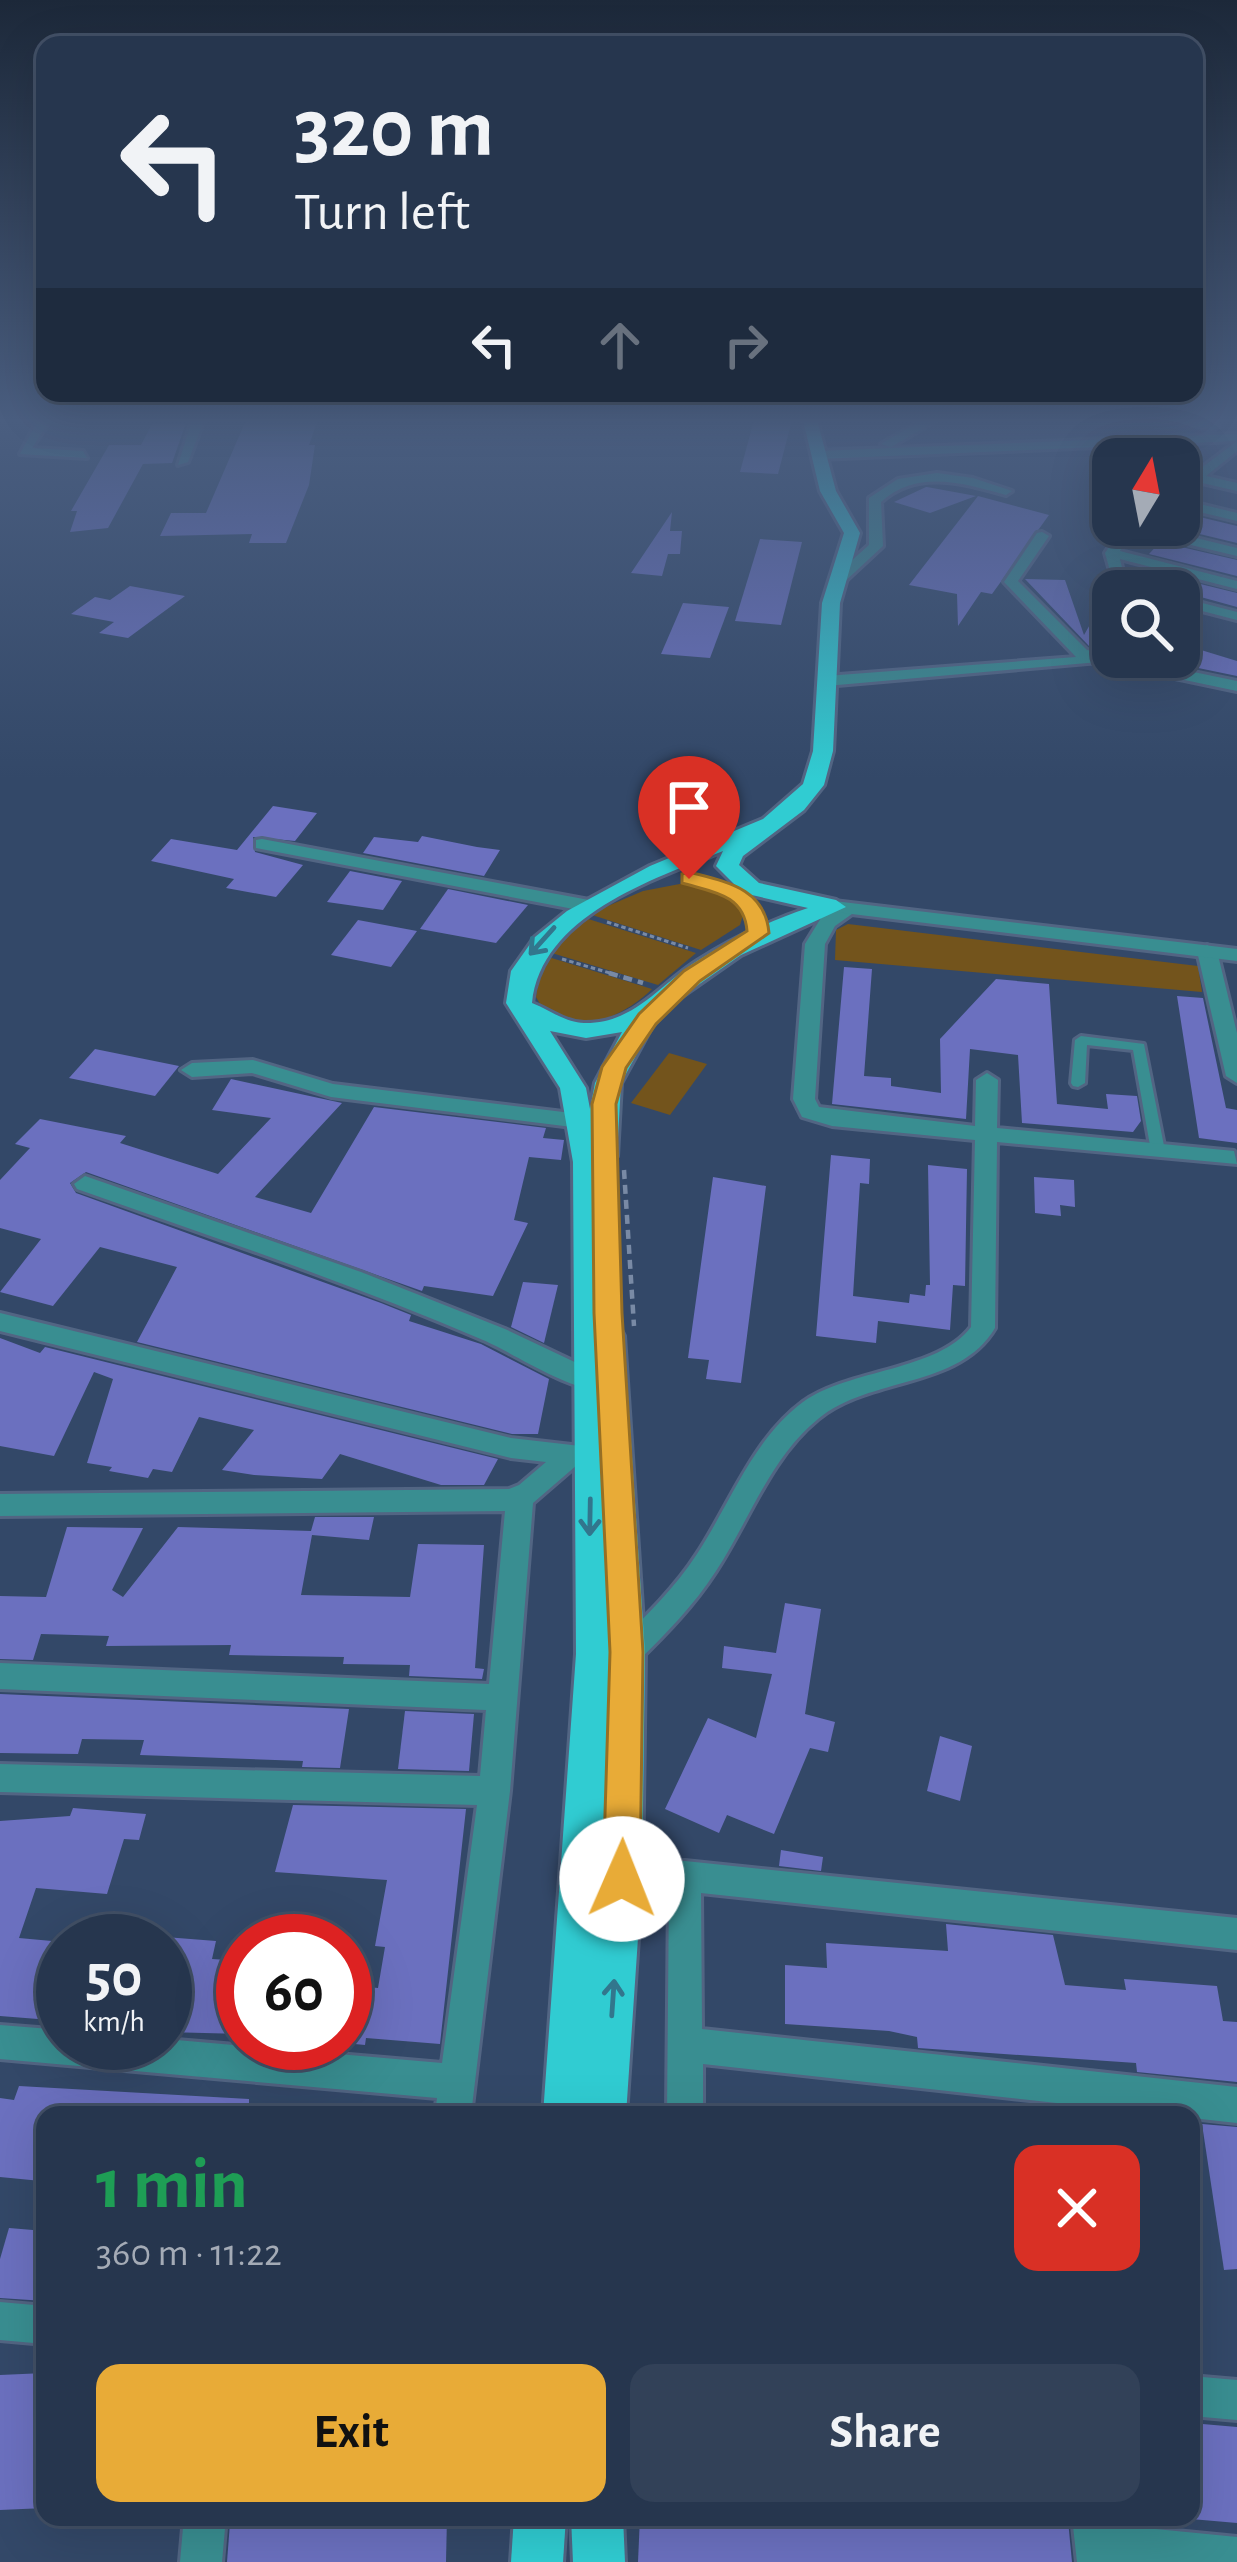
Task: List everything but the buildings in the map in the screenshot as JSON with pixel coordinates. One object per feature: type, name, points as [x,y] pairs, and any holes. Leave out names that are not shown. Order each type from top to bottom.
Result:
[{"type":"main road","points":[[758,933],[757,916],[746,891],[727,866],[734,852],[813,785],[823,751],[836,582],[850,540]]},
{"type":"main road","points":[[566,2106],[593,1654],[593,1123],[519,1003],[517,986],[532,949],[583,909],[771,824]]},
{"type":"main road","points":[[643,882],[701,880],[842,908]]},
{"type":"main road","points":[[605,2106],[622,1879],[627,1652],[592,1457],[593,1123],[614,1067],[634,1034],[669,999],[717,958],[758,933],[842,908]]},
{"type":"main road","points":[[519,1003],[549,1024],[583,1033],[610,1030],[669,999]]},
{"type":"main road","points":[[537,2562],[539,2526]]},
{"type":"main road","points":[[597,2526],[599,2562]]},
{"type":"street","points":[[836,582],[876,545],[876,540]]},
{"type":"street","points":[[1040,540],[1012,582],[1076,651],[1092,658]]},
{"type":"street","points":[[1200,542],[1237,552]]},
{"type":"street","points":[[1114,546],[1117,570]]},
{"type":"street","points":[[1112,553],[1237,585]]},
{"type":"street","points":[[1200,606],[1237,616]]},
{"type":"street","points":[[826,681],[1092,659]]},
{"type":"street","points":[[1189,678],[1237,686]]},
{"type":"street","points":[[262,844],[583,909]]},
{"type":"street","points":[[1234,1158],[832,1119],[805,1105],[815,944],[842,908],[1237,955]]},
{"type":"street","points":[[1208,951],[1237,1076]]},
{"type":"street","points":[[191,1070],[254,1066],[331,1090],[593,1123]]},
{"type":"street","points":[[627,1652],[692,1583],[782,1442],[807,1413],[859,1383],[952,1356],[976,1342],[982,1328],[987,1081]]},
{"type":"street","points":[[86,1184],[353,1278],[496,1335],[591,1381]]},
{"type":"street","points":[[0,1322],[511,1448],[592,1457]]},
{"type":"street","points":[[0,1505],[520,1498],[592,1457]]},
{"type":"street","points":[[0,2042],[457,2098],[494,1791],[520,1498]]},
{"type":"street","points":[[0,1676],[502,1698]]},
{"type":"street","points":[[0,1778],[494,1791]]},
{"type":"street","points":[[579,1882],[685,1876],[1237,1934]]},
{"type":"street","points":[[685,1876],[685,2106]]},
{"type":"street","points":[[686,2045],[1237,2105]]},
{"type":"street","points":[[0,2321],[36,2324]]},
{"type":"street","points":[[1200,2397],[1237,2400]]},
{"type":"street","points":[[201,2562],[205,2526]]},
{"type":"street","points":[[1096,2541],[1237,2558]]},
{"type":"lane","points":[[1078,1083],[1081,1040],[1139,1046],[1158,1150]]},
{"type":"path","points":[[583,909],[717,958]]},
{"type":"path","points":[[532,949],[669,999]]},
{"type":"path","points":[[623,1161],[635,1341]]},
{"type":"shaded area","points":[[690,882],[724,889],[744,912],[740,925],[701,950],[589,914],[643,891]]},
{"type":"shaded area","points":[[582,917],[696,953],[658,985],[545,951]]},
{"type":"shaded area","points":[[848,924],[1198,966],[1202,992],[835,960],[836,930]]},
{"type":"shaded area","points":[[542,955],[652,989],[610,1017],[577,1024],[561,1021],[536,997]]},
{"type":"shaded area","points":[[669,1053],[707,1064],[670,1115],[631,1103]]},
{"type":"route","points":[[622,1879],[627,1652],[608,1313],[604,1104],[614,1067],[647,1019],[692,976],[758,933],[757,916],[741,894],[689,879]]}]
